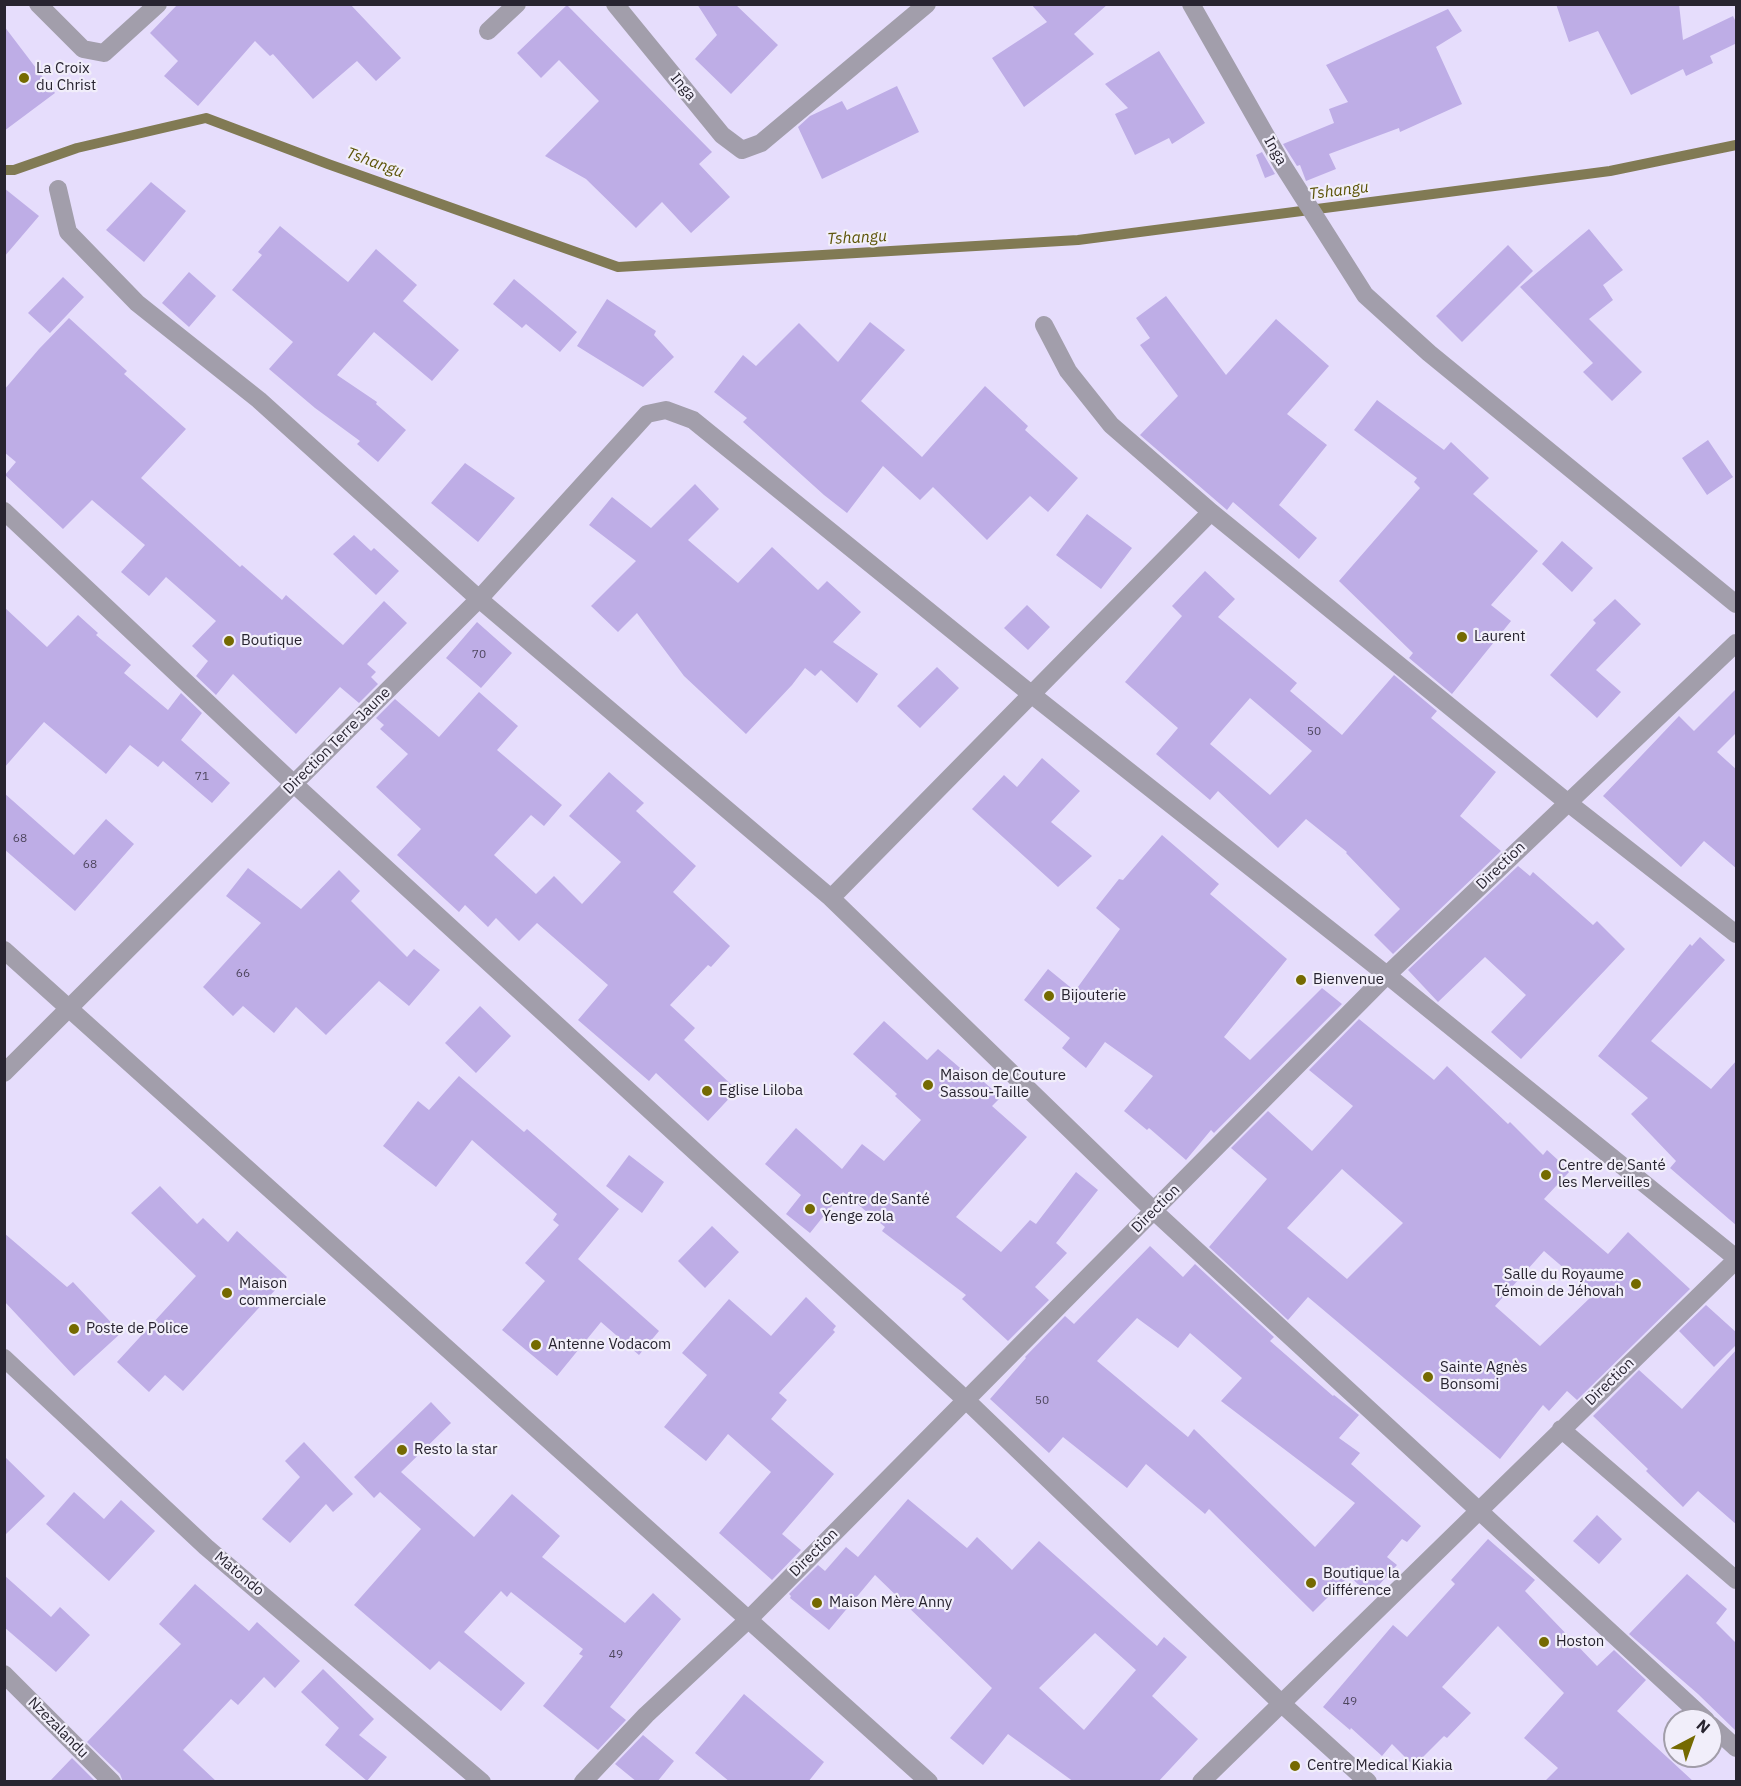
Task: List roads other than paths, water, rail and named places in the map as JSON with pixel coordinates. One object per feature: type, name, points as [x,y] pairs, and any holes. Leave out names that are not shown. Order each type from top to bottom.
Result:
[{"type":"street","points":[[38,4],[83,49],[104,53],[158,4]]},
{"type":"street","points":[[488,31],[517,4]]},
{"type":"street","name":"Inga","points":[[615,4],[722,135],[742,150],[761,143],[920,7]]},
{"type":"street","name":"Inga","points":[[1191,4],[1282,164],[1365,295],[1429,353],[1737,604]]},
{"type":"street","points":[[58,189],[68,232],[137,303],[259,400],[479,599],[831,898],[1154,1211],[1480,1509],[1693,1708]]},
{"type":"street","points":[[1044,325],[1068,371],[1111,424],[1211,512],[1567,802],[1737,934]]},
{"type":"street","name":"Direction Terre Jaune","points":[[4,1073],[479,599],[647,414],[666,410],[693,420],[1031,694]]},
{"type":"street","points":[[4,510],[294,784],[966,1400],[1281,1703],[1368,1782]]},
{"type":"street","points":[[831,898],[1211,512]]},
{"type":"street","name":"Direction","points":[[583,1782],[646,1714],[749,1619],[1386,975],[1737,643]]},
{"type":"street","points":[[1031,694],[1386,975],[1737,1259]]},
{"type":"street","points":[[4,950],[929,1782]]},
{"type":"street","name":"Direction","points":[[1201,1782],[1737,1259]]},
{"type":"street","name":"Matondo","points":[[4,1358],[206,1547],[482,1782]]},
{"type":"street","points":[[1561,1429],[1737,1580]]},
{"type":"street","name":"Nzezalandu","points":[[4,1674],[112,1782]]},
{"type":"street","points":[[1723,1736],[1737,1748]]},
{"type":"waterway","name":"Tshangu","points":[[4,170],[14,170],[77,148],[206,118],[618,267],[1078,240],[1610,171],[1736,145]]},
{"type":"place","name":"La Croix du Christ","points":[[24,78]]},
{"type":"place","name":"Laurent","points":[[1462,637]]},
{"type":"place","name":"Boutique","points":[[229,641]]},
{"type":"place","name":"Bienvenue","points":[[1301,980]]},
{"type":"place","name":"Bijouterie","points":[[1049,996]]},
{"type":"place","name":"Maison de Couture Sassou-Taille","points":[[928,1085]]},
{"type":"place","name":"Eglise Liloba","points":[[707,1091]]},
{"type":"place","name":"Centre de Santé les Merveilles","points":[[1546,1175]]},
{"type":"place","name":"Centre de Santé Yenge zola","points":[[810,1209]]},
{"type":"place","name":"Salle du Royaume Témoin de Jéhovah","points":[[1636,1284]]},
{"type":"place","name":"Maison commerciale","points":[[227,1293]]},
{"type":"place","name":"Poste de Police","points":[[74,1329]]},
{"type":"place","name":"Antenne Vodacom","points":[[536,1345]]},
{"type":"place","name":"Sainte Agnès Bonsomi","points":[[1428,1377]]},
{"type":"place","name":"Resto la star","points":[[402,1450]]},
{"type":"place","name":"Boutique la différence","points":[[1311,1583]]},
{"type":"place","name":"Maison Mère Anny","points":[[817,1603]]},
{"type":"place","name":"Hoston","points":[[1544,1642]]},
{"type":"place","name":"Centre Medical Kiakia","points":[[1295,1766]]}]
